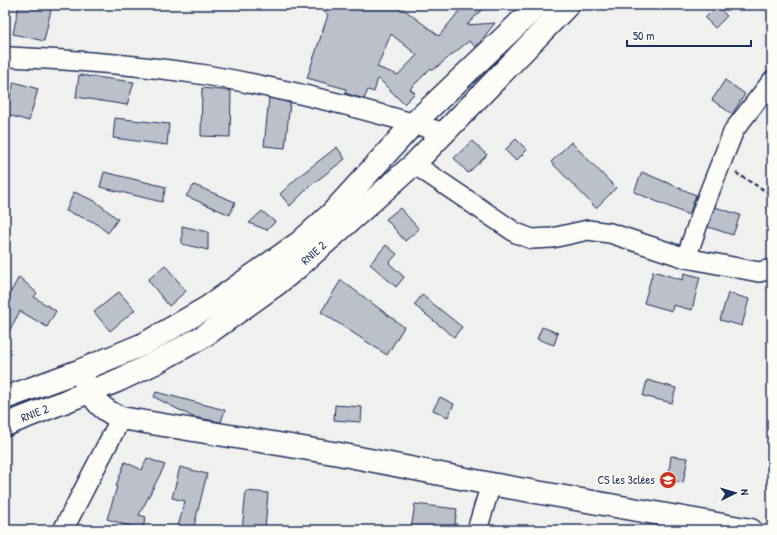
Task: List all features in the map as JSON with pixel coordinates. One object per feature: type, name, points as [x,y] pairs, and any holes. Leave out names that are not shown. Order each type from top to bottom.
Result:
[{"type":"main road","name":"RNIE 2","points":[[5,398],[79,372],[144,344],[208,308],[300,242],[331,214],[414,123],[538,5]]},
{"type":"main road","name":"RNIE 2","points":[[5,425],[90,392],[153,364],[204,336],[230,318],[298,267],[414,164],[568,5]]},
{"type":"main road","points":[[79,372],[101,408],[121,418],[339,454],[491,484],[751,530]]},
{"type":"street","points":[[5,59],[10,57],[99,62],[206,75],[300,93],[414,123],[445,133]]},
{"type":"street","points":[[686,258],[720,163],[734,130],[772,81]]},
{"type":"street","points":[[414,164],[516,233],[532,239],[552,238],[588,230],[610,233],[686,258],[759,272],[772,269]]},
{"type":"street","points":[[63,530],[121,418]]},
{"type":"street","points":[[477,530],[491,484]]},
{"type":"path","points":[[720,163],[772,195]]},
{"type":"building","points":[[19,5],[52,5],[44,41],[13,34]]},
{"type":"building","points":[[315,5],[398,5],[439,36],[464,5],[486,5],[467,25],[495,23],[476,47],[469,41],[433,70],[431,68],[410,89],[415,93],[404,104],[378,78],[374,92],[368,90],[364,99],[345,93],[346,89],[307,78],[328,15]],"holes":[[[391,34],[417,55],[398,75],[377,67]]]},
{"type":"building","points":[[717,6],[727,16],[715,28],[705,18]]},
{"type":"building","points":[[79,75],[134,82],[127,105],[76,97]]},
{"type":"building","points":[[725,80],[745,94],[732,114],[712,100]]},
{"type":"building","points":[[14,82],[38,89],[29,121],[5,114]]},
{"type":"building","points":[[202,88],[231,91],[230,137],[201,136]]},
{"type":"building","points":[[269,98],[290,103],[285,148],[264,146]]},
{"type":"building","points":[[115,118],[169,124],[167,145],[113,138]]},
{"type":"building","points":[[516,139],[527,150],[516,161],[505,150]]},
{"type":"building","points":[[472,141],[487,155],[468,173],[454,158]]},
{"type":"building","points":[[571,142],[616,188],[596,208],[551,162]]},
{"type":"building","points":[[337,147],[345,159],[310,186],[290,206],[280,194],[298,177]]},
{"type":"building","points":[[104,172],[166,187],[162,202],[100,187]]},
{"type":"building","points":[[642,172],[696,195],[689,215],[634,192]]},
{"type":"building","points":[[194,185],[235,202],[230,215],[186,196]]},
{"type":"building","points":[[74,192],[95,201],[118,219],[108,233],[94,222],[66,211]]},
{"type":"building","points":[[715,207],[740,215],[733,235],[708,227]]},
{"type":"building","points":[[400,208],[419,229],[405,241],[386,219]]},
{"type":"building","points":[[262,211],[275,222],[267,230],[249,223]]},
{"type":"building","points":[[182,226],[208,232],[208,250],[182,244]]},
{"type":"building","points":[[386,245],[397,254],[389,263],[404,277],[396,287],[370,264]]},
{"type":"building","points":[[165,265],[186,291],[169,306],[148,280]]},
{"type":"building","points":[[653,271],[683,280],[684,273],[700,277],[692,310],[673,305],[672,311],[644,303]]},
{"type":"building","points":[[19,277],[37,293],[34,297],[56,311],[47,327],[20,311],[5,339],[5,302]]},
{"type":"building","points":[[341,280],[404,327],[387,355],[321,312]]},
{"type":"building","points":[[119,292],[135,310],[110,331],[94,312]]},
{"type":"building","points":[[728,293],[749,299],[742,326],[720,320]]},
{"type":"building","points":[[422,295],[462,327],[454,337],[414,305]]},
{"type":"building","points":[[542,327],[558,333],[554,345],[537,339]]},
{"type":"building","points":[[647,380],[676,388],[672,403],[643,396]]},
{"type":"building","points":[[156,392],[225,410],[221,422],[193,417],[154,397]]},
{"type":"building","points":[[440,397],[454,404],[448,417],[433,410]]},
{"type":"building","points":[[335,405],[362,407],[361,422],[334,420]]},
{"type":"building","points":[[671,456],[688,458],[683,483],[668,480]]},
{"type":"building","points":[[147,458],[165,465],[139,515],[146,517],[142,530],[107,519],[117,487],[116,486],[125,462],[142,470]]},
{"type":"building","points":[[180,467],[207,474],[193,530],[177,530],[185,501],[172,498]]},
{"type":"building","points":[[246,491],[268,493],[265,530],[242,530]]},
{"type":"building","points":[[415,504],[457,509],[454,530],[411,529]]},
{"type":"place","name":"CS les 3clées","points":[[668,480]]}]
